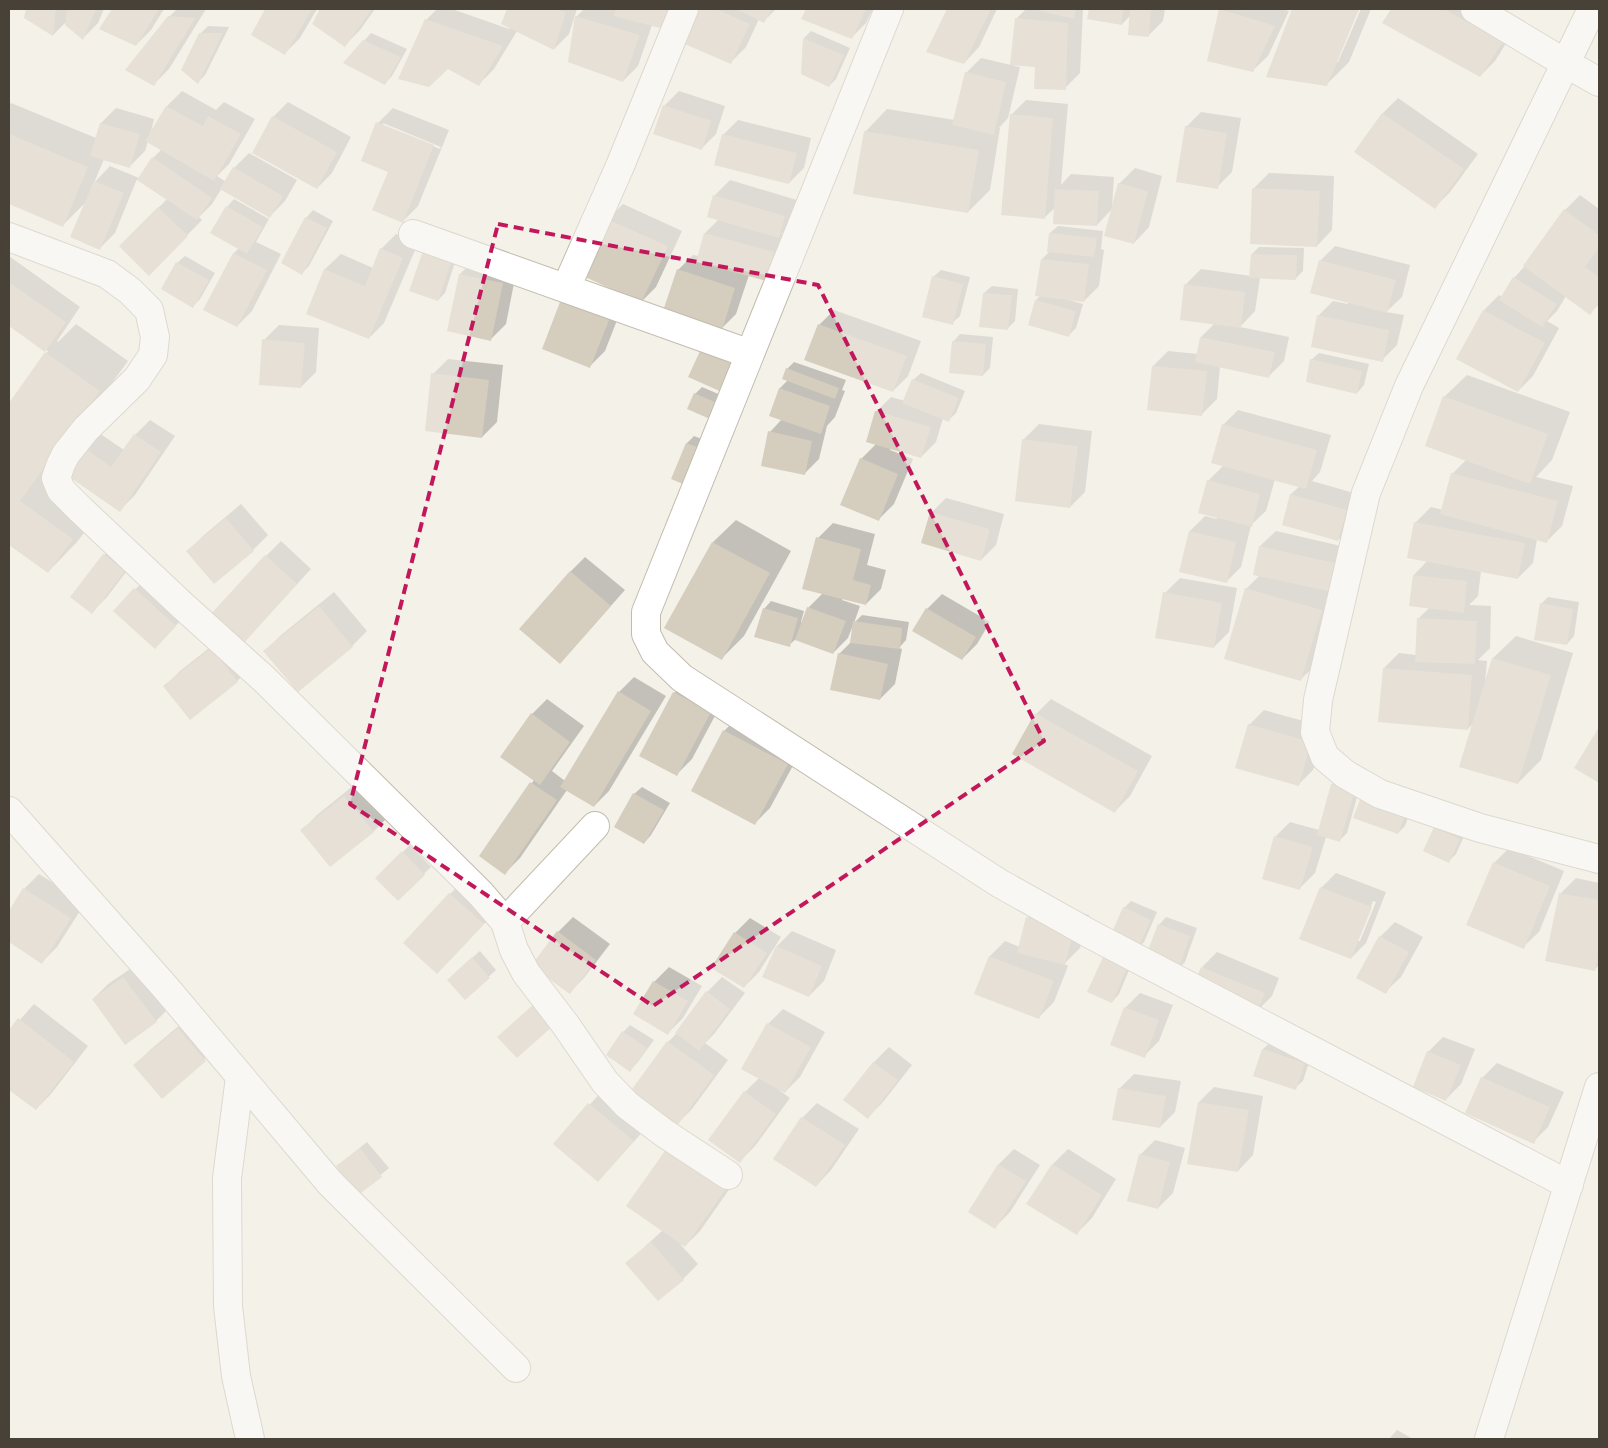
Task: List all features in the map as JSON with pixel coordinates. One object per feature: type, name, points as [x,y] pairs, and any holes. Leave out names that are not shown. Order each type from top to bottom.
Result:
[{"type":"street","points":[[566,288],[620,166],[684,9]]},
{"type":"street","points":[[890,9],[646,612],[646,634],[655,652],[682,678],[999,884],[1090,934],[1569,1185]]},
{"type":"street","points":[[1475,9],[1599,82]]},
{"type":"street","points":[[1592,9],[1408,386],[1366,493],[1318,700],[1316,732],[1325,757],[1345,774],[1380,794],[1480,828],[1599,859]]},
{"type":"street","points":[[413,234],[750,354]]},
{"type":"street","points":[[9,237],[107,274],[130,291],[149,310],[155,336],[153,355],[137,379],[86,428],[66,454],[56,478],[61,490],[176,600],[264,679],[481,894],[505,922],[514,950],[526,972],[605,1082],[628,1105],[664,1133],[728,1175]]},
{"type":"street","points":[[9,811],[165,987],[330,1183],[516,1368]]},
{"type":"street","points":[[505,922],[595,826]]},
{"type":"street","points":[[240,1077],[227,1178],[228,1306],[236,1376],[250,1439]]},
{"type":"street","points":[[1488,1439],[1599,1087]]},
{"type":"highlighted area","points":[[498,224],[818,285],[1044,741],[653,1006],[350,804]]},
{"type":"building","points":[[26,9],[56,9],[53,36],[24,18]]},
{"type":"building","points":[[67,9],[96,9],[83,40],[65,25]]},
{"type":"building","points":[[112,9],[159,9],[136,46],[99,29]]},
{"type":"building","points":[[265,9],[312,9],[285,55],[251,35]]},
{"type":"building","points":[[320,9],[372,9],[345,47],[312,24]]},
{"type":"building","points":[[507,9],[556,9],[566,12],[554,50],[501,24]]},
{"type":"building","points":[[616,9],[673,9],[660,28],[613,16]]},
{"type":"building","points":[[698,9],[716,9],[750,24],[731,64],[680,42]]},
{"type":"building","points":[[736,9],[772,9],[764,23]]},
{"type":"building","points":[[806,9],[866,9],[852,39],[801,19]]},
{"type":"building","points":[[947,9],[991,9],[964,64],[926,52]]},
{"type":"building","points":[[1033,9],[1076,9],[1074,19]]},
{"type":"building","points":[[1089,9],[1123,9],[1122,25],[1087,19]]},
{"type":"building","points":[[1130,9],[1151,9],[1149,37],[1128,35]]},
{"type":"building","points":[[1219,9],[1275,26],[1253,72],[1207,61]]},
{"type":"building","points":[[1292,9],[1359,9],[1327,86],[1266,77]]},
{"type":"building","points":[[1391,9],[1444,9],[1503,42],[1480,77],[1382,23]]},
{"type":"building","points":[[168,16],[195,18],[154,86],[125,70]]},
{"type":"building","points":[[575,16],[640,35],[623,82],[568,62]]},
{"type":"building","points":[[1015,18],[1068,23],[1066,90],[1034,89],[1035,67],[1010,65]]},
{"type":"building","points":[[425,19],[503,46],[479,86],[448,69],[429,87],[398,79]]},
{"type":"building","points":[[199,33],[223,33],[198,84],[181,70]]},
{"type":"building","points":[[803,38],[844,55],[829,87],[801,74]]},
{"type":"building","points":[[363,40],[401,57],[385,85],[343,63]]},
{"type":"building","points":[[965,72],[1006,82],[994,135],[952,125]]},
{"type":"building","points":[[663,105],[711,121],[702,150],[653,134]]},
{"type":"building","points":[[166,106],[203,126],[208,116],[241,134],[214,181],[145,141]]},
{"type":"building","points":[[1382,113],[1464,169],[1435,209],[1354,152]]},
{"type":"building","points":[[1010,114],[1053,118],[1045,219],[1001,215]]},
{"type":"building","points":[[272,116],[337,152],[317,189],[252,153]]},
{"type":"building","points":[[376,122],[434,145],[403,223],[372,210],[388,172],[361,161]]},
{"type":"building","points":[[100,123],[140,134],[130,168],[90,156]]},
{"type":"building","points":[[1185,126],[1227,133],[1218,189],[1176,182]]},
{"type":"building","points":[[864,131],[979,150],[968,213],[853,194]]},
{"type":"building","points":[[9,134],[88,167],[63,227],[9,204]]},
{"type":"building","points":[[722,134],[797,153],[789,184],[714,165]]},
{"type":"building","points":[[152,157],[212,198],[197,220],[137,180]]},
{"type":"building","points":[[233,167],[283,196],[270,218],[220,189]]},
{"type":"building","points":[[94,181],[124,193],[100,250],[70,237]]},
{"type":"building","points":[[1118,183],[1148,191],[1134,244],[1104,236]]},
{"type":"building","points":[[1252,188],[1320,191],[1317,247],[1250,244]]},
{"type":"building","points":[[1055,189],[1099,191],[1097,226],[1053,224]]},
{"type":"building","points":[[713,195],[785,216],[779,238],[707,217]]},
{"type":"building","points":[[226,206],[263,227],[247,254],[210,233]]},
{"type":"building","points":[[158,207],[188,236],[149,276],[119,246]]},
{"type":"building","points":[[1564,209],[1599,235],[1599,247],[1585,267],[1599,277],[1599,302],[1590,315],[1523,266]]},
{"type":"building","points":[[305,217],[327,228],[302,275],[281,263]]},
{"type":"building","points":[[607,219],[668,246],[641,303],[581,275]]},
{"type":"building","points":[[704,233],[774,252],[767,281],[696,262]]},
{"type":"building","points":[[1049,233],[1097,238],[1094,257],[1047,252]]},
{"type":"building","points":[[380,248],[403,258],[369,339],[306,314],[324,269],[365,286]]},
{"type":"building","points":[[423,251],[452,260],[438,301],[409,291]]},
{"type":"building","points":[[233,253],[267,270],[237,327],[203,310]]},
{"type":"building","points":[[1251,254],[1297,255],[1296,280],[1249,278]]},
{"type":"building","points":[[1041,259],[1089,264],[1084,302],[1035,296]]},
{"type":"building","points":[[1319,260],[1396,280],[1387,313],[1310,293]]},
{"type":"building","points":[[176,262],[209,280],[193,308],[161,289]]},
{"type":"building","points":[[677,269],[735,288],[722,330],[663,311]]},
{"type":"building","points":[[459,274],[503,283],[491,341],[447,331]]},
{"type":"building","points":[[932,276],[963,284],[953,325],[922,317]]},
{"type":"building","points":[[1513,277],[1557,304],[1542,327],[1499,300]]},
{"type":"building","points":[[9,282],[66,322],[45,352],[9,326]]},
{"type":"building","points":[[1184,284],[1245,292],[1241,328],[1180,320]]},
{"type":"building","points":[[983,293],[1012,295],[1008,330],[979,327]]},
{"type":"building","points":[[1035,300],[1076,311],[1069,337],[1028,325]]},
{"type":"building","points":[[560,302],[609,320],[590,368],[542,349]]},
{"type":"building","points":[[1483,310],[1545,343],[1518,392],[1456,359]]},
{"type":"building","points":[[1317,315],[1389,330],[1383,362],[1311,347]]},
{"type":"building","points":[[818,324],[907,356],[893,392],[804,360]]},
{"type":"building","points":[[1200,337],[1275,352],[1269,378],[1195,362]]},
{"type":"building","points":[[262,339],[305,343],[301,388],[259,385]]},
{"type":"building","points":[[952,341],[986,344],[983,376],[949,373]]},
{"type":"building","points":[[701,349],[735,365],[722,392],[688,377]]},
{"type":"building","points":[[45,352],[100,391],[20,501],[73,539],[48,573],[9,545],[9,403]]},
{"type":"building","points":[[1310,359],[1362,371],[1357,394],[1306,382]]},
{"type":"building","points":[[1152,366],[1207,371],[1202,416],[1147,410]]},
{"type":"building","points":[[786,368],[839,388],[835,399],[782,379]]},
{"type":"building","points":[[431,373],[489,380],[482,438],[425,431]]},
{"type":"building","points":[[912,379],[959,398],[949,422],[902,403]]},
{"type":"building","points":[[779,388],[830,406],[821,434],[769,416]]},
{"type":"building","points":[[694,393],[724,406],[717,422],[687,409]]},
{"type":"building","points":[[1443,396],[1548,434],[1530,484],[1425,446]]},
{"type":"building","points":[[875,411],[931,427],[921,458],[866,442]]},
{"type":"building","points":[[1222,424],[1317,450],[1306,489],[1211,463]]},
{"type":"building","points":[[768,431],[812,441],[805,475],[761,466]]},
{"type":"building","points":[[134,434],[161,452],[120,512],[65,474],[83,447],[111,467]]},
{"type":"building","points":[[1022,439],[1078,446],[1070,508],[1015,501]]},
{"type":"building","points":[[686,443],[705,450],[690,487],[671,479]]},
{"type":"building","points":[[860,458],[898,474],[879,521],[840,505]]},
{"type":"building","points":[[1451,473],[1558,501],[1547,543],[1440,514]]},
{"type":"building","points":[[1207,480],[1260,494],[1252,527],[1198,513]]},
{"type":"building","points":[[1290,494],[1347,510],[1338,541],[1282,525]]},
{"type":"building","points":[[930,512],[990,529],[981,561],[921,543]]},
{"type":"building","points":[[226,518],[254,551],[214,584],[186,551]]},
{"type":"building","points":[[1414,522],[1525,543],[1518,579],[1407,558]]},
{"type":"building","points":[[1189,531],[1236,542],[1227,583],[1179,572]]},
{"type":"building","points":[[816,537],[861,549],[853,580],[871,585],[866,605],[802,589]]},
{"type":"building","points":[[712,542],[770,573],[722,660],[664,628]]},
{"type":"building","points":[[1259,546],[1339,564],[1333,592],[1253,575]]},
{"type":"building","points":[[103,554],[125,571],[92,614],[70,597]]},
{"type":"building","points":[[265,555],[297,584],[243,644],[210,615]]},
{"type":"building","points":[[570,571],[611,606],[560,664],[519,629]]},
{"type":"building","points":[[1413,575],[1467,581],[1464,613],[1409,606]]},
{"type":"building","points":[[134,588],[176,626],[155,649],[113,611]]},
{"type":"building","points":[[1245,588],[1322,610],[1301,681],[1224,659]]},
{"type":"building","points":[[1163,592],[1222,603],[1214,648],[1155,638]]},
{"type":"building","points":[[1540,603],[1573,609],[1567,645],[1534,640]]},
{"type":"building","points":[[319,606],[353,647],[298,692],[263,651]]},
{"type":"building","points":[[807,607],[846,621],[833,654],[795,640]]},
{"type":"building","points":[[763,608],[798,618],[790,647],[754,637]]},
{"type":"building","points":[[926,608],[976,637],[962,660],[912,631]]},
{"type":"building","points":[[1417,618],[1477,621],[1475,664],[1415,662]]},
{"type":"building","points":[[853,621],[902,628],[900,649],[850,643]]},
{"type":"building","points":[[211,648],[238,682],[190,720],[163,686]]},
{"type":"building","points":[[838,653],[888,664],[880,700],[830,690]]},
{"type":"building","points":[[1492,658],[1551,675],[1518,784],[1459,767]]},
{"type":"building","points":[[1383,668],[1472,675],[1468,730],[1378,722]]},
{"type":"building","points":[[618,691],[651,711],[594,807],[560,787]]},
{"type":"building","points":[[673,692],[711,712],[677,776],[639,756]]},
{"type":"building","points":[[531,713],[570,742],[540,785],[500,757]]},
{"type":"building","points":[[1035,713],[1138,771],[1115,813],[1012,754]]},
{"type":"building","points":[[1248,724],[1311,742],[1299,786],[1235,768]]},
{"type":"building","points":[[1599,727],[1599,783],[1574,768]]},
{"type":"building","points":[[723,730],[788,764],[755,825],[691,791]]},
{"type":"building","points":[[530,782],[557,800],[505,875],[479,856]]},
{"type":"building","points":[[1331,784],[1355,790],[1340,842],[1317,835]]},
{"type":"building","points":[[633,793],[664,810],[644,844],[614,827]]},
{"type":"building","points":[[344,796],[374,832],[330,867],[300,830]]},
{"type":"building","points":[[1361,797],[1406,813],[1398,834],[1353,818]]},
{"type":"building","points":[[1434,827],[1460,839],[1449,863],[1423,851]]},
{"type":"building","points":[[1274,836],[1313,847],[1300,890],[1262,879]]},
{"type":"building","points":[[402,851],[425,875],[398,901],[375,878]]},
{"type":"building","points":[[1493,862],[1550,886],[1524,949],[1466,925]]},
{"type":"building","points":[[1320,887],[1372,907],[1351,959],[1299,939]]},
{"type":"building","points":[[23,888],[71,918],[42,964],[9,942],[9,911]]},
{"type":"building","points":[[449,893],[484,924],[437,974],[403,943]]},
{"type":"building","points":[[1559,893],[1599,900],[1599,950],[1595,971],[1545,961]]},
{"type":"building","points":[[1123,907],[1151,920],[1137,951],[1109,939]]},
{"type":"building","points":[[1026,917],[1074,930],[1065,965],[1017,953]]},
{"type":"building","points":[[1158,924],[1190,936],[1178,970],[1145,958]]},
{"type":"building","points":[[557,931],[596,960],[570,994],[531,966]]},
{"type":"building","points":[[734,932],[767,953],[744,988],[711,968]]},
{"type":"building","points":[[1379,936],[1409,952],[1386,994],[1356,978]]},
{"type":"building","points":[[776,946],[822,966],[809,997],[762,977]]},
{"type":"building","points":[[1105,953],[1129,964],[1112,1003],[1087,992]]},
{"type":"building","points":[[989,956],[1054,981],[1039,1019],[974,994]]},
{"type":"building","points":[[472,957],[490,978],[465,1000],[447,980]]},
{"type":"building","points":[[1201,967],[1265,993],[1257,1012],[1193,986]]},
{"type":"building","points":[[123,977],[157,1022],[125,1045],[92,999]]},
{"type":"building","points":[[653,981],[688,1001],[668,1035],[633,1014]]},
{"type":"building","points":[[706,991],[730,1009],[699,1051],[675,1033]]},
{"type":"building","points":[[534,1004],[554,1025],[517,1058],[497,1037]]},
{"type":"building","points":[[1124,1007],[1159,1020],[1145,1058],[1110,1045]]},
{"type":"building","points":[[18,1018],[74,1062],[36,1110],[9,1090],[9,1030]]},
{"type":"building","points":[[767,1023],[811,1047],[785,1093],[741,1069]]},
{"type":"building","points":[[178,1028],[206,1061],[162,1099],[133,1065]]},
{"type":"building","points":[[622,1031],[647,1048],[630,1072],[606,1055]]},
{"type":"building","points":[[667,1041],[714,1075],[677,1126],[630,1092]]},
{"type":"building","points":[[1262,1049],[1305,1063],[1296,1090],[1253,1076]]},
{"type":"building","points":[[1427,1051],[1461,1065],[1446,1101],[1413,1087]]},
{"type":"building","points":[[873,1062],[898,1080],[868,1119],[843,1100]]},
{"type":"building","points":[[1481,1077],[1550,1107],[1534,1144],[1465,1113]]},
{"type":"building","points":[[1118,1088],[1166,1096],[1160,1128],[1112,1120]]},
{"type":"building","points":[[744,1091],[776,1114],[740,1163],[708,1140]]},
{"type":"building","points":[[1198,1102],[1249,1110],[1238,1172],[1187,1164]]},
{"type":"building","points":[[588,1103],[634,1141],[598,1182],[553,1144]]},
{"type":"building","points":[[801,1117],[845,1145],[816,1187],[773,1159]]},
{"type":"building","points":[[360,1148],[382,1177],[358,1195],[336,1166]]},
{"type":"building","points":[[667,1148],[726,1189],[685,1247],[626,1206]]},
{"type":"building","points":[[1139,1154],[1170,1162],[1158,1209],[1127,1201]]},
{"type":"building","points":[[998,1164],[1026,1181],[995,1229],[968,1212]]},
{"type":"building","points":[[1052,1164],[1102,1195],[1077,1235],[1026,1204]]},
{"type":"building","points":[[651,1242],[684,1280],[658,1301],[625,1263]]}]
